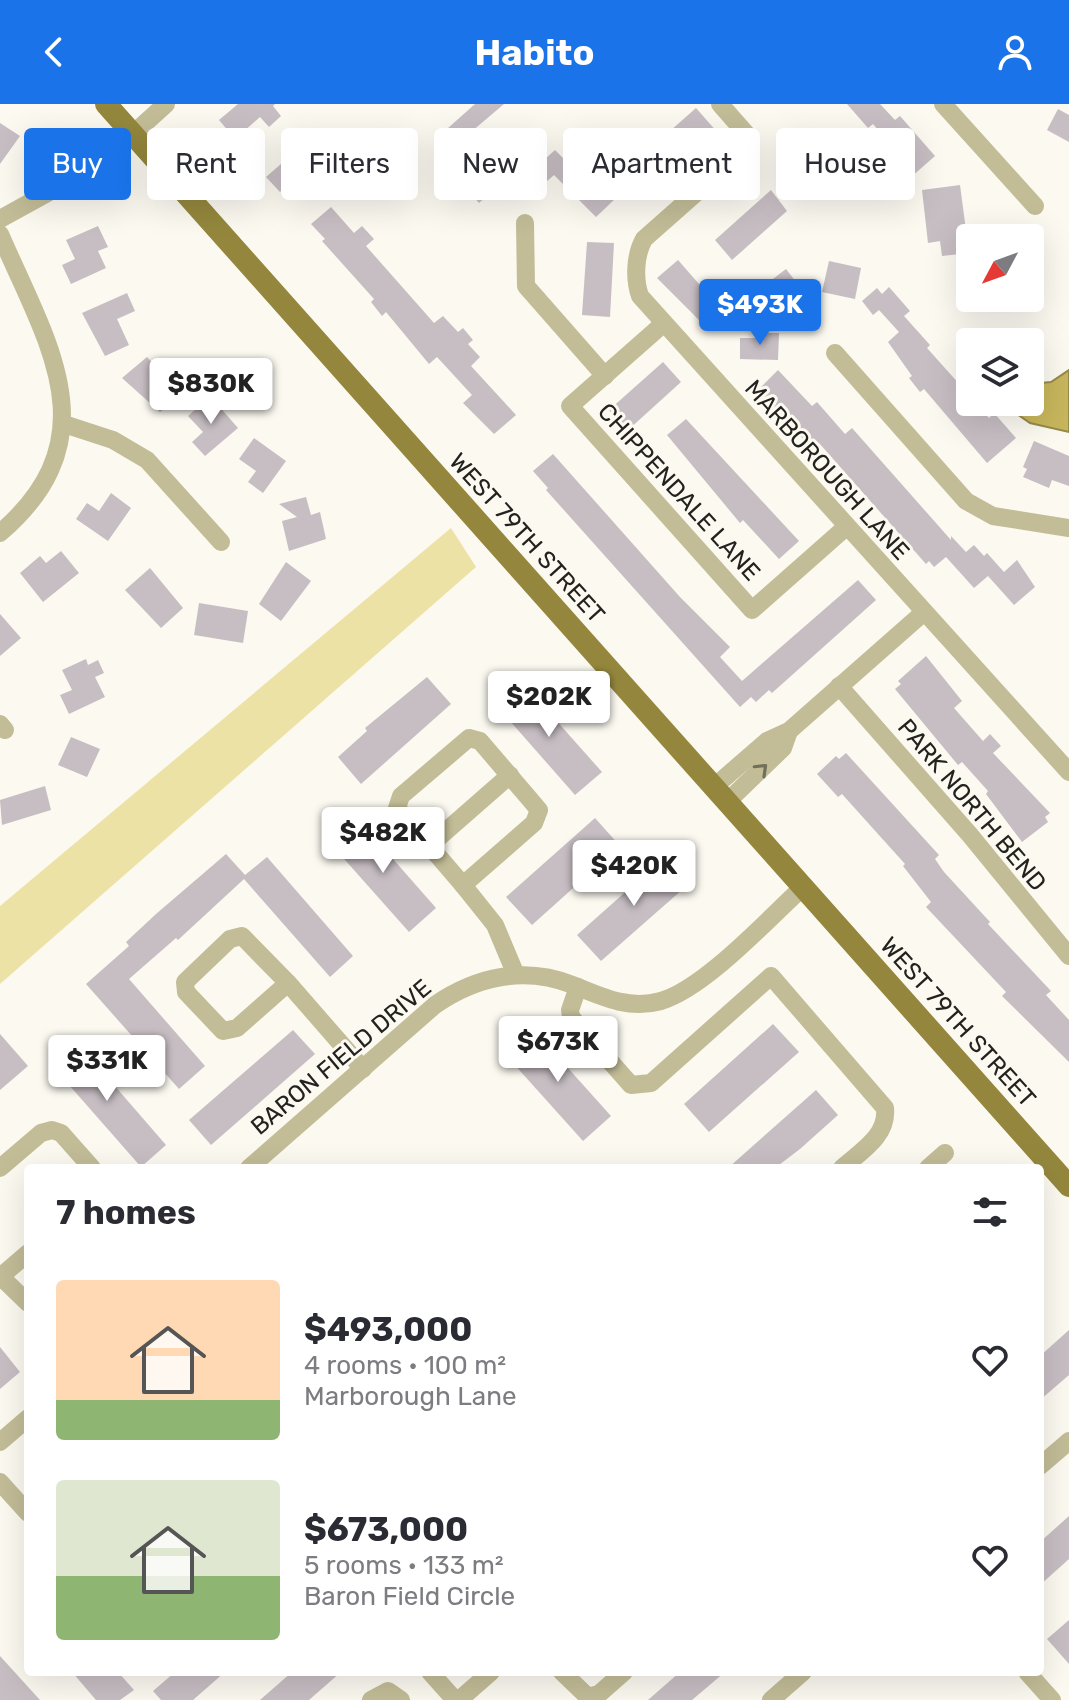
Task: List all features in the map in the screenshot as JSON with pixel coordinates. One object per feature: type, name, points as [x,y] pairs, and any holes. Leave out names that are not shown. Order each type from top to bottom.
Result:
[{"type":"main road","name":"WEST 79TH STREET","points":[[106,104],[127,128]]},
{"type":"main road","name":"WEST 79TH STREET","points":[[131,132],[1069,1186]]},
{"type":"street","points":[[131,132],[166,104]]},
{"type":"street","name":"MARBOROUGH LANE","points":[[720,104],[749,137],[748,147],[644,239],[638,254],[636,285],[640,296],[845,528],[1069,772]]},
{"type":"street","points":[[943,104],[1035,206]]},
{"type":"street","points":[[0,219],[34,200]]},
{"type":"street","points":[[525,223],[526,286],[605,376]]},
{"type":"street","points":[[0,234],[56,366],[62,389],[64,424],[57,457],[47,481],[27,508],[0,533]]},
{"type":"street","name":"CHIPPENDALE LANE","points":[[663,324],[570,406],[752,610],[845,528]]},
{"type":"street","points":[[835,353],[966,501],[993,516],[1069,528]]},
{"type":"street","points":[[64,424],[113,440],[147,460],[221,542]]},
{"type":"street","points":[[720,794],[767,741],[789,731],[923,613]]},
{"type":"street","name":"PARK NORTH BEND","points":[[839,686],[970,835],[1069,956]]},
{"type":"street","points":[[463,885],[538,817],[537,805],[480,741],[469,738],[399,798],[397,808],[495,925],[516,975]]},
{"type":"street","points":[[429,846],[510,775]]},
{"type":"street","name":"BARON FIELD DRIVE","points":[[254,1164],[449,995],[486,979],[516,975],[544,977],[624,1004],[650,1003],[674,997],[702,977],[803,887]]},
{"type":"street","points":[[288,983],[237,1028],[228,1032],[220,1030],[185,986],[189,975],[237,936],[249,940],[288,983],[363,1069]]},
{"type":"street","points":[[578,987],[570,1010],[571,1017],[631,1085],[642,1086],[651,1083],[771,976],[885,1108],[886,1122],[880,1133],[849,1164]]},
{"type":"street","points":[[0,1168],[41,1133],[52,1130],[61,1133],[88,1164]]},
{"type":"street","points":[[933,1164],[945,1153]]},
{"type":"street","points":[[24,1256],[0,1277],[24,1299]]},
{"type":"street","points":[[0,1442],[24,1421]]},
{"type":"street","points":[[1044,1463],[1069,1441]]},
{"type":"street","points":[[0,1482],[24,1509]]},
{"type":"street","points":[[434,1676],[457,1700],[486,1676]]},
{"type":"street","points":[[566,1676],[588,1697],[599,1694],[619,1676]]},
{"type":"street","points":[[779,1698],[799,1676]]},
{"type":"street","points":[[1031,1676],[1052,1700]]},
{"type":"street","points":[[371,1700],[388,1691],[401,1700]]},
{"type":"shaded area","points":[[1069,370],[1069,432],[1030,423],[1020,416],[1044,416],[1044,383],[1051,382]]},
{"type":"shaded area","points":[[451,528],[476,567],[0,984],[0,906]]},
{"type":"building","points":[[238,104],[275,104],[273,106],[281,116],[269,127],[260,117],[248,128],[226,128],[219,120]]},
{"type":"building","points":[[475,104],[504,104],[476,128],[448,128]]},
{"type":"building","points":[[847,104],[880,104],[895,120],[900,116],[910,128],[876,128],[873,124],[868,128]]},
{"type":"building","points":[[696,108],[714,128],[673,128]]},
{"type":"building","points":[[1058,109],[1069,115],[1069,142],[1047,130]]},
{"type":"building","points":[[0,123],[20,136],[0,164]]},
{"type":"building","points":[[915,133],[935,156],[915,174]]},
{"type":"building","points":[[555,150],[563,158],[563,184],[554,175],[547,181],[547,157]]},
{"type":"building","points":[[281,164],[281,191],[280,192],[266,177]]},
{"type":"building","points":[[960,185],[965,224],[956,224],[956,254],[942,256],[940,241],[928,243],[922,190]]},
{"type":"building","points":[[771,190],[787,211],[732,260],[715,240]]},
{"type":"building","points":[[579,200],[614,200],[596,217]]},
{"type":"building","points":[[331,207],[354,233],[362,226],[374,239],[366,246],[434,323],[443,316],[458,332],[463,328],[473,340],[468,344],[480,357],[471,366],[516,415],[494,434],[463,403],[472,395],[437,357],[429,364],[386,312],[382,316],[371,302],[374,299],[322,241],[325,239],[311,224]]},
{"type":"building","points":[[98,226],[108,247],[98,251],[106,268],[71,284],[62,265],[75,259],[66,240]]},
{"type":"building","points":[[587,242],[614,243],[610,317],[582,315]]},
{"type":"building","points":[[678,260],[713,300],[717,297],[728,309],[706,327],[657,278]]},
{"type":"building","points":[[829,261],[861,268],[855,299],[822,292]]},
{"type":"building","points":[[786,269],[810,300],[790,316],[777,300],[781,297],[769,282]]},
{"type":"building","points":[[889,287],[910,311],[904,316],[956,380],[956,416],[997,416],[1016,438],[987,463],[924,389],[920,392],[909,378],[912,376],[888,342],[899,332],[879,310],[873,315],[862,301],[877,288],[882,294]]},
{"type":"building","points":[[127,293],[135,311],[117,319],[129,345],[105,356],[82,313]]},
{"type":"building","points":[[762,333],[779,333],[778,360],[740,359],[740,338],[761,338]]},
{"type":"building","points":[[147,357],[157,368],[163,363],[178,379],[171,385],[180,395],[160,412],[122,378]]},
{"type":"building","points":[[663,362],[681,382],[627,431],[609,410]]},
{"type":"building","points":[[778,370],[812,406],[817,402],[845,434],[852,428],[951,540],[951,536],[966,552],[974,545],[984,556],[987,553],[1004,572],[1017,560],[1035,587],[1014,605],[988,576],[974,588],[946,557],[934,567],[929,561],[926,564],[819,443],[814,440],[808,444],[758,390]]},
{"type":"building","points":[[210,396],[238,428],[205,456],[192,442],[203,432],[188,416]]},
{"type":"building","points":[[686,419],[799,541],[779,559],[743,520],[740,523],[667,435]]},
{"type":"building","points":[[254,438],[286,461],[263,493],[248,482],[256,471],[239,459]]},
{"type":"building","points":[[1034,441],[1069,456],[1069,486],[1052,480],[1049,488],[1023,477],[1027,469],[1023,467]]},
{"type":"building","points":[[553,454],[680,597],[730,647],[720,657],[742,681],[858,580],[876,600],[772,693],[769,690],[756,702],[751,697],[740,707],[546,490],[548,488],[533,471]]},
{"type":"building","points":[[111,493],[131,508],[108,541],[76,519],[87,503],[99,511]]},
{"type":"building","points":[[306,497],[311,515],[320,512],[326,539],[289,551],[282,521],[297,517],[279,504]]},
{"type":"building","points":[[61,551],[79,573],[43,602],[20,573],[40,556],[46,563]]},
{"type":"building","points":[[286,562],[311,581],[281,621],[259,604]]},
{"type":"building","points":[[150,568],[183,608],[161,628],[125,590]]},
{"type":"building","points":[[199,603],[248,611],[243,643],[194,635]]},
{"type":"building","points":[[0,614],[21,638],[0,656]]},
{"type":"building","points":[[926,656],[962,701],[954,708],[983,741],[990,734],[1001,746],[993,753],[1050,813],[1045,817],[1048,822],[1022,842],[986,794],[988,791],[962,762],[958,765],[895,689],[901,684],[898,681]]},
{"type":"building","points":[[86,659],[88,665],[98,660],[104,673],[95,677],[105,697],[69,714],[60,695],[72,690],[62,670]]},
{"type":"building","points":[[427,677],[451,704],[361,784],[338,757],[367,731],[365,728]]},
{"type":"building","points":[[522,682],[602,772],[575,795],[496,705]]},
{"type":"building","points":[[71,737],[100,749],[87,777],[58,765]]},
{"type":"building","points":[[846,753],[939,855],[935,859],[944,872],[990,922],[988,924],[1051,991],[1046,995],[1069,1020],[1069,1062],[1002,996],[1006,992],[926,907],[931,902],[903,866],[905,864],[842,794],[838,797],[817,774],[836,756],[839,759]]},
{"type":"building","points":[[45,786],[51,810],[2,825],[0,800]]},
{"type":"building","points":[[357,818],[436,908],[409,932],[330,843]]},
{"type":"building","points":[[595,818],[620,846],[532,925],[506,897]]},
{"type":"building","points":[[226,854],[245,875],[267,857],[353,956],[330,977],[244,879],[178,940],[176,938],[129,979],[205,1066],[179,1089],[86,984],[129,946],[126,942],[156,914]]},
{"type":"building","points":[[667,855],[691,882],[601,961],[577,935]]},
{"type":"building","points":[[773,1024],[799,1052],[709,1132],[684,1104]]},
{"type":"building","points":[[532,1028],[611,1116],[583,1141],[504,1053]]},
{"type":"building","points":[[293,1030],[315,1054],[211,1145],[189,1120]]},
{"type":"building","points":[[0,1034],[28,1066],[0,1090]]},
{"type":"building","points":[[74,1039],[166,1145],[144,1164],[138,1164],[48,1061]]},
{"type":"building","points":[[816,1090],[838,1115],[780,1164],[733,1164]]},
{"type":"building","points":[[1069,1330],[1069,1375],[1044,1397],[1044,1352]]},
{"type":"building","points":[[0,1347],[20,1372],[0,1389]]},
{"type":"building","points":[[1069,1516],[1069,1559],[1044,1581],[1044,1538]]},
{"type":"building","points":[[1069,1620],[1069,1664],[1047,1639]]},
{"type":"building","points":[[0,1656],[40,1700],[0,1700]]},
{"type":"building","points":[[75,1676],[122,1676],[134,1690],[120,1700],[96,1700]]},
{"type":"building","points":[[170,1676],[220,1676],[193,1700],[161,1700],[153,1691]]},
{"type":"building","points":[[287,1676],[336,1676],[309,1700],[260,1700]]},
{"type":"building","points":[[675,1676],[720,1676],[692,1700],[648,1700]]}]
